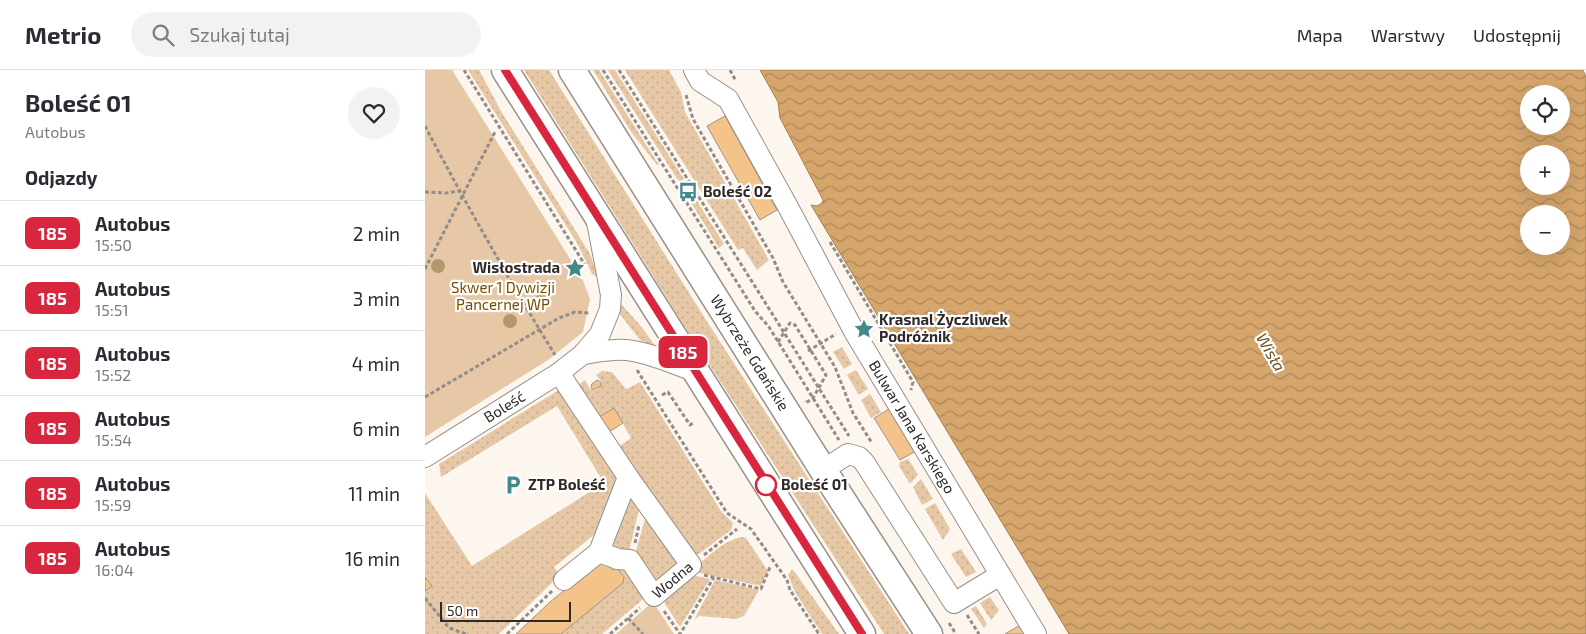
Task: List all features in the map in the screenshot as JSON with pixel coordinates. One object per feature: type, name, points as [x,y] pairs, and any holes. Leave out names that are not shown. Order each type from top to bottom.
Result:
[{"type":"main road","points":[[505,70],[862,634]]},
{"type":"main road","name":"Wybrzeże Gdańskie","points":[[572,70],[823,470],[929,634]]},
{"type":"street","name":"Bulwar Jana Karskiego","points":[[694,70],[700,80],[728,99],[855,333],[1036,634]]},
{"type":"street","name":"Boleść","points":[[425,457],[558,365],[583,354],[600,334],[608,315],[611,295],[595,213]]},
{"type":"street","points":[[583,354],[626,350],[695,371]]},
{"type":"street","points":[[558,365],[688,568]]},
{"type":"street","points":[[823,470],[851,454],[864,462],[954,603],[1000,575]]},
{"type":"street","points":[[564,580],[599,552],[628,477]]},
{"type":"street","points":[[599,552],[618,559],[630,560],[654,596]]},
{"type":"street","name":"Wodna","points":[[654,596],[688,568]]},
{"type":"path","points":[[464,70],[585,263],[586,270]]},
{"type":"path","points":[[603,70],[755,311],[769,327],[813,398],[851,454]]},
{"type":"path","points":[[619,70],[819,386],[851,439],[854,447],[851,454]]},
{"type":"path","points":[[686,94],[693,119],[773,258],[783,282],[835,367],[853,414],[874,446]]},
{"type":"path","points":[[425,126],[459,191],[540,330],[558,365]]},
{"type":"path","points":[[425,269],[495,132]]},
{"type":"path","points":[[425,192],[446,193],[459,191]]},
{"type":"path","points":[[425,397],[559,318],[575,312],[593,313]]},
{"type":"path","points":[[778,342],[790,323],[795,325],[826,375],[813,398],[806,403]]},
{"type":"path","points":[[761,332],[769,327]]},
{"type":"path","points":[[633,363],[727,513],[751,529],[787,580],[790,590],[819,634]]},
{"type":"path","points":[[662,395],[668,392],[690,425],[693,422]]},
{"type":"path","points":[[630,560],[645,502]]},
{"type":"path","name":"Wodna","points":[[688,568],[737,529]]},
{"type":"path","points":[[688,568],[714,577],[761,588],[770,568]]},
{"type":"path","points":[[654,596],[680,634],[714,577]]},
{"type":"path","points":[[507,634],[564,580]]},
{"type":"path","name":"Wodna","points":[[610,634],[654,596]]},
{"type":"path","points":[[964,597],[966,614],[979,634]]},
{"type":"path","points":[[425,598],[449,628],[466,634]]},
{"type":"path","points":[[627,618],[643,634]]},
{"type":"green space","name":"Skwer 1 Dywizji Pancernej WP","points":[[425,70],[452,70],[582,278],[590,299],[583,332],[548,360],[425,437]]},
{"type":"green space","points":[[468,70],[479,70],[501,111],[590,254],[599,278],[592,274],[577,243]]},
{"type":"green space","points":[[524,70],[549,70],[708,323],[909,634],[884,634],[689,333]]},
{"type":"green space","points":[[593,70],[599,70],[659,165],[657,165],[632,133]]},
{"type":"green space","points":[[608,70],[615,70],[684,179],[679,182]]},
{"type":"green space","points":[[625,70],[669,70],[681,92],[685,112],[769,260],[757,270],[743,248],[738,250]]},
{"type":"green space","points":[[697,201],[724,244],[719,248],[692,204]]},
{"type":"green space","points":[[621,304],[656,347],[640,340],[619,313]]},
{"type":"green space","points":[[842,347],[852,364],[844,369],[833,352]]},
{"type":"green space","points":[[856,370],[868,389],[859,395],[847,375]]},
{"type":"green space","points":[[602,371],[612,372],[627,389],[640,382],[721,511],[733,523],[731,530],[699,554],[696,555],[617,448],[631,438],[614,408],[599,417],[578,385],[585,380],[590,389],[596,390],[601,386],[602,382],[596,375]]},
{"type":"green space","points":[[562,388],[623,479],[599,531],[554,567],[560,575],[499,634],[425,634],[425,591],[432,586],[425,577],[425,493],[472,566],[604,483],[557,406],[441,477],[439,464]]},
{"type":"green space","points":[[870,394],[881,412],[871,418],[861,400]]},
{"type":"green space","points":[[908,459],[918,475],[910,484],[899,466],[900,462]]},
{"type":"green space","points":[[921,479],[933,499],[922,505],[913,487]]},
{"type":"green space","points":[[629,488],[640,505],[629,552],[608,548]]},
{"type":"green space","points":[[935,503],[950,529],[943,540],[925,509]]},
{"type":"green space","points":[[651,517],[681,560],[659,586],[636,558],[636,551],[645,519]]},
{"type":"green space","points":[[742,537],[746,538],[768,571],[761,586],[692,570],[728,542]]},
{"type":"green space","points":[[961,549],[976,572],[966,577],[951,554]]},
{"type":"green space","points":[[620,563],[644,596],[642,600],[602,634],[561,634],[622,583],[624,576],[616,567]]},
{"type":"green space","points":[[792,569],[839,634],[822,634],[795,592],[788,575]]},
{"type":"green space","points":[[686,574],[710,579],[680,627],[665,604],[664,599]]},
{"type":"green space","points":[[715,580],[759,590],[744,616],[736,619],[699,616],[694,620]]},
{"type":"green space","points":[[990,597],[999,610],[991,620],[980,603]]},
{"type":"green space","points":[[649,605],[655,605],[674,634],[616,634]]},
{"type":"green space","points":[[976,606],[987,624],[984,628],[971,609]]},
{"type":"water","name":"Wisła","points":[[760,70],[1583,70],[1586,77],[1586,634],[1069,634],[811,205],[817,206],[823,200],[780,118],[778,102]]},
{"type":"building","points":[[725,116],[777,210],[760,220],[707,126]]},
{"type":"building","points":[[597,380],[601,382],[601,386],[592,389],[592,384]]},
{"type":"building","points":[[614,408],[623,423],[609,432],[599,417]]},
{"type":"building","points":[[889,409],[916,451],[900,460],[874,418]]},
{"type":"building","points":[[603,559],[612,570],[616,567],[624,577],[623,583],[561,634],[516,634],[550,602]]},
{"type":"building","points":[[425,577],[432,586],[425,591]]},
{"type":"building","points":[[1020,625],[1025,634],[1005,634]]},
{"type":"bus line","name":"185","points":[[505,70],[862,634]]},
{"type":"place","name":"Boleść 02","points":[[688,192]]},
{"type":"place","name":"Wisłostrada","points":[[575,268]]},
{"type":"place","name":"Krasnal Życzliwek Podróżnik","points":[[864,329]]},
{"type":"place","name":"ZTP Boleść","points":[[513,485]]},
{"type":"place","name":"Boleść 01","points":[[766,485]]}]
